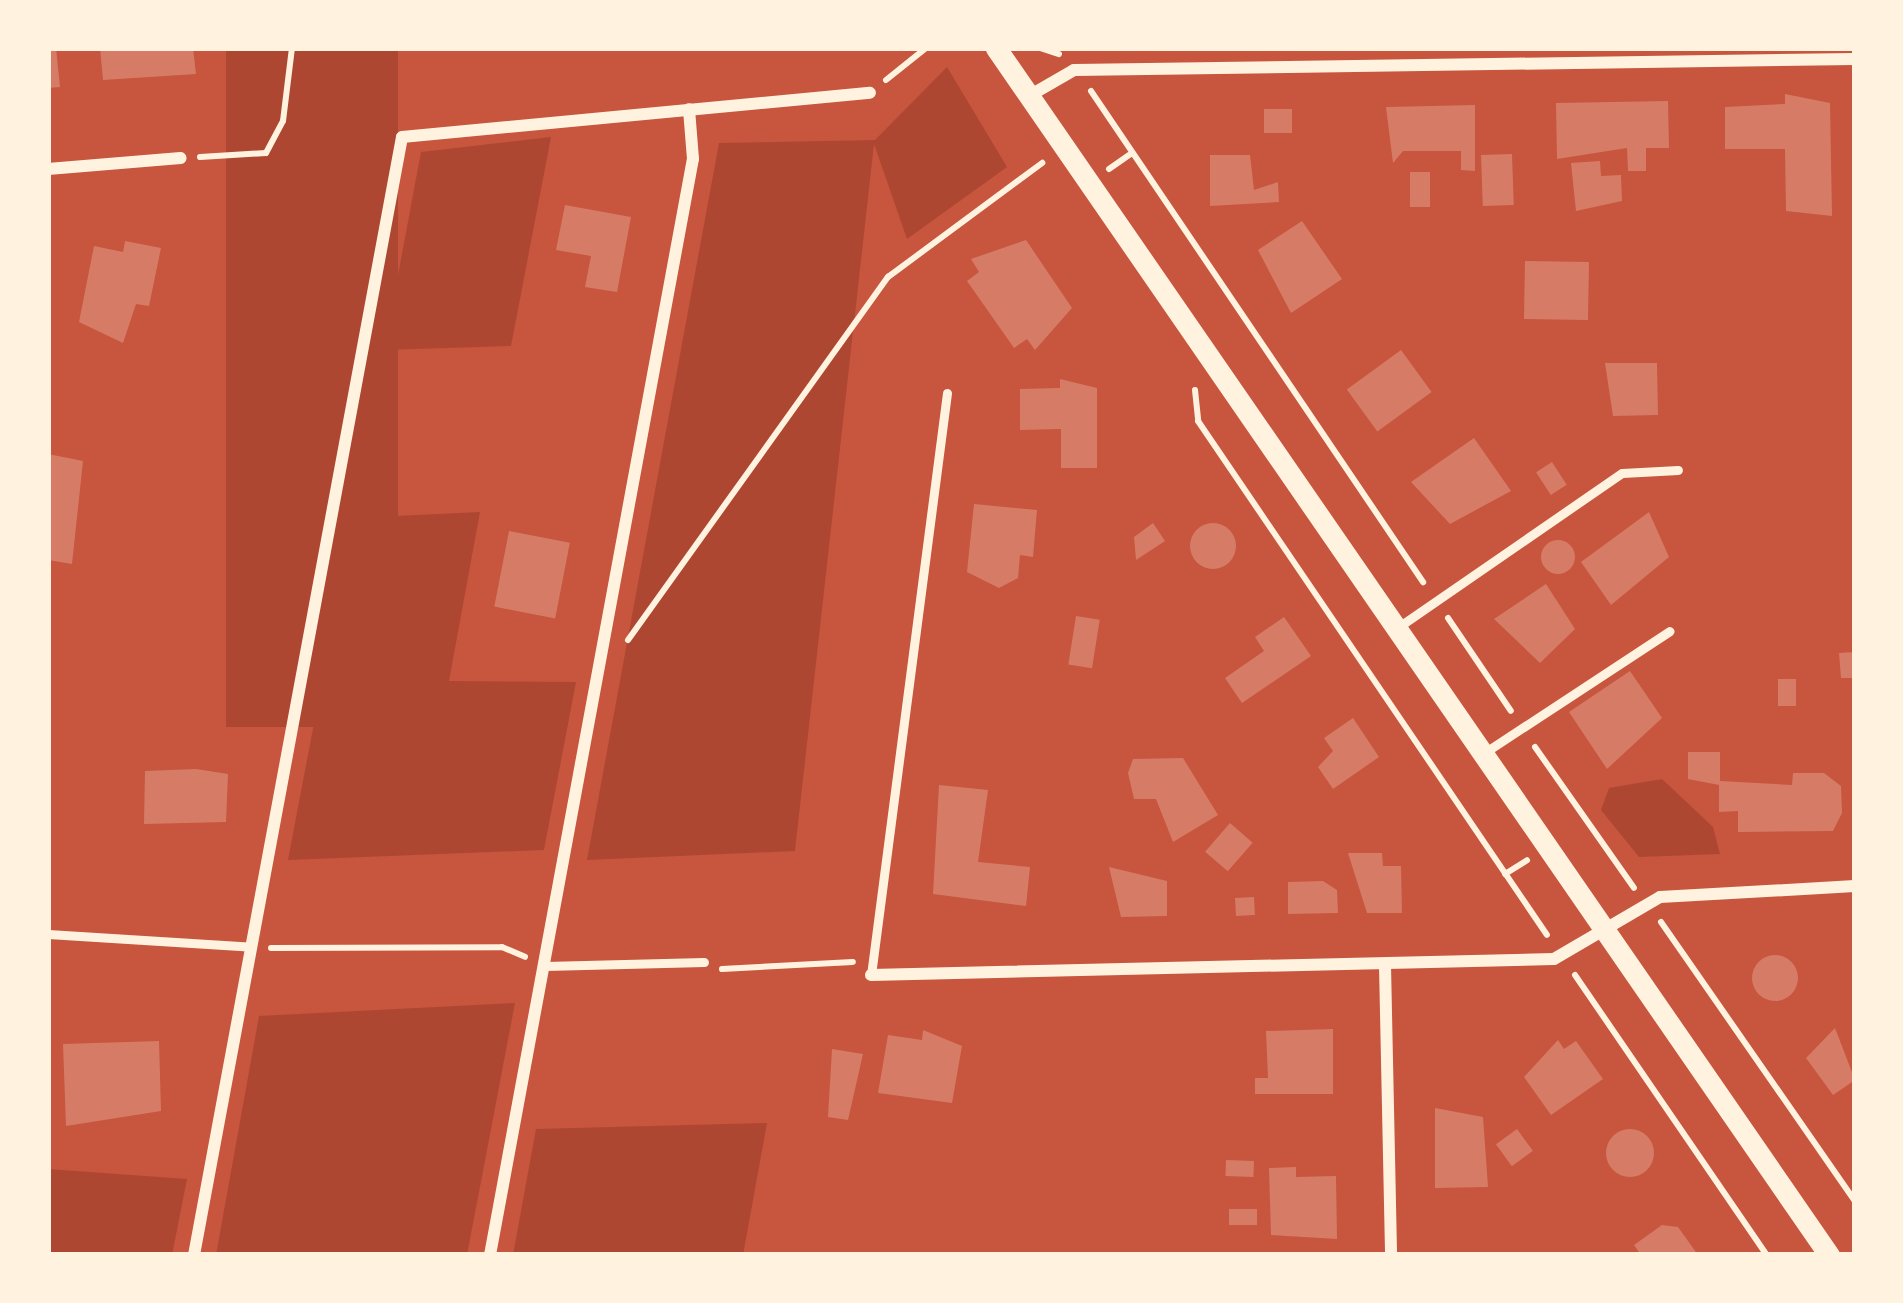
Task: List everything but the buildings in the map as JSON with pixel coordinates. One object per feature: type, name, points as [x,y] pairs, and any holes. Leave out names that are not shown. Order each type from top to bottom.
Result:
[{"type":"street","points":[[996,48],[1029,96],[1056,155],[1397,628],[1829,1255]]},
{"type":"street","points":[[1029,96],[1074,70],[1855,59]]},
{"type":"street","points":[[194,1255],[403,137],[870,92]]},
{"type":"street","points":[[490,1255],[693,159],[689,109]]},
{"type":"street","points":[[48,170],[181,158]]},
{"type":"street","points":[[871,975],[1554,959],[1660,897],[1855,886]]},
{"type":"street","points":[[1385,965],[1391,1255]]},
{"type":"lane","points":[[871,975],[947,393]]},
{"type":"lane","points":[[1397,628],[1622,473],[1678,470]]},
{"type":"lane","points":[[1484,753],[1670,631]]},
{"type":"lane","points":[[48,934],[252,947]]},
{"type":"lane","points":[[545,966],[704,962]]},
{"type":"path","points":[[181,158],[266,153],[283,121],[292,48]]},
{"type":"path","points":[[870,92],[926,48]]},
{"type":"path","points":[[1040,48],[1074,70],[1624,875]]},
{"type":"path","points":[[1034,142],[1056,155]]},
{"type":"path","points":[[1101,174],[1132,153]]},
{"type":"path","points":[[1056,155],[1058,178]]},
{"type":"path","points":[[605,636],[630,640],[888,277],[1056,155]]},
{"type":"path","points":[[1194,383],[1198,422],[1542,928]]},
{"type":"path","points":[[1505,874],[1535,856]]},
{"type":"path","points":[[1667,929],[1855,1201]]},
{"type":"path","points":[[252,947],[502,947],[545,966]]},
{"type":"path","points":[[704,962],[854,962],[871,975]]},
{"type":"path","points":[[1573,971],[1767,1255]]},
{"type":"shaded area","points":[[226,48],[398,48],[398,727],[226,727]]},
{"type":"shaded area","points":[[947,67],[1007,167],[907,239],[874,144],[795,851],[587,860],[719,143],[875,140]]},
{"type":"shaded area","points":[[551,137],[511,346],[384,350],[421,152]]},
{"type":"shaded area","points":[[480,512],[449,681],[576,682],[544,850],[288,860],[353,518]]},
{"type":"shaded area","points":[[1662,779],[1713,827],[1720,854],[1639,857],[1601,810],[1609,788]]},
{"type":"shaded area","points":[[515,1003],[467,1255],[216,1255],[259,1016]]},
{"type":"shaded area","points":[[767,1123],[743,1255],[513,1255],[536,1129]]},
{"type":"shaded area","points":[[48,1169],[187,1179],[172,1255],[48,1255]]}]
